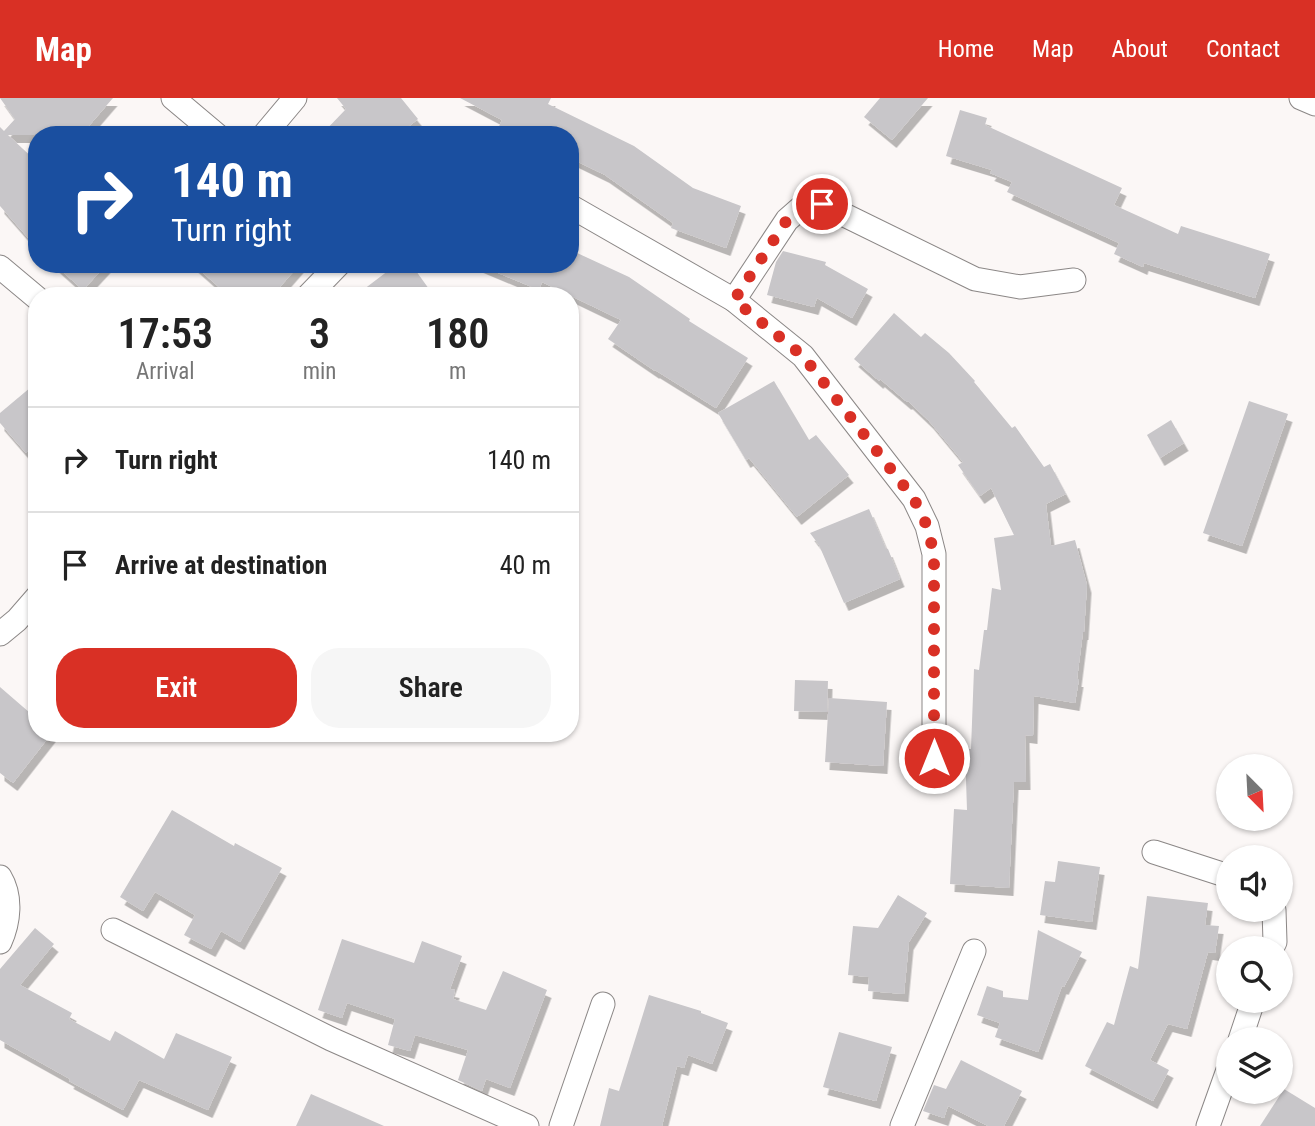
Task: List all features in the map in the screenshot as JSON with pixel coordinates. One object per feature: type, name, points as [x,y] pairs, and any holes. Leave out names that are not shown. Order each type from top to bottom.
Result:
[{"type":"street","points":[[173,98],[206,126]]},
{"type":"street","points":[[272,126],[295,98]]},
{"type":"street","points":[[1301,98],[1315,104]]},
{"type":"street","points":[[734,300],[787,220],[803,206],[822,204],[975,279],[1020,287],[1074,279]]},
{"type":"street","points":[[579,211],[734,300],[803,356],[914,499],[927,526],[934,554],[934,758]]},
{"type":"street","points":[[0,267],[28,290]]},
{"type":"street","points":[[317,287],[330,273]]},
{"type":"street","points":[[0,634],[28,607]]},
{"type":"street","points":[[1153,852],[1216,872]]},
{"type":"street","points":[[0,877],[9,910],[0,942]]},
{"type":"street","points":[[113,930],[331,1039],[527,1126]]},
{"type":"street","points":[[902,1126],[974,951]]},
{"type":"street","points":[[561,1126],[603,1004]]},
{"type":"street","points":[[1208,1126],[1216,1104]]},
{"type":"building","points":[[0,98],[113,98],[89,126],[28,126],[28,135],[8,135],[28,154],[28,238],[0,206],[0,127],[4,131],[15,119]]},
{"type":"building","points":[[337,98],[401,98],[418,119],[409,126],[330,126],[346,109]]},
{"type":"building","points":[[460,98],[551,98],[548,104],[634,146],[693,188],[741,206],[726,248],[671,228],[673,223],[605,175],[579,162],[579,126],[499,126],[502,120]]},
{"type":"building","points":[[880,98],[928,98],[892,140],[864,117]]},
{"type":"building","points":[[960,110],[987,118],[985,125],[1122,188],[1114,205],[1178,234],[1181,226],[1270,254],[1255,298],[1144,263],[1143,267],[1114,254],[1119,243],[1007,192],[1012,182],[990,173],[992,170],[946,156]]},
{"type":"building","points":[[783,251],[826,262],[825,265],[868,289],[852,318],[817,298],[814,307],[767,295],[776,262]]},
{"type":"building","points":[[579,254],[629,277],[690,319],[689,321],[748,358],[716,408],[608,339],[621,320],[579,300],[579,287],[552,287],[542,282],[540,287],[532,287],[498,273],[579,273]]},
{"type":"building","points":[[64,273],[99,273],[86,287],[80,287]]},
{"type":"building","points":[[203,273],[292,273],[280,287],[219,287]]},
{"type":"building","points":[[385,273],[417,273],[428,287],[367,287]]},
{"type":"building","points":[[894,313],[921,337],[925,333],[949,353],[1012,428],[1015,426],[1044,467],[1050,464],[1066,494],[1046,504],[1051,546],[1075,540],[1087,585],[1075,703],[1034,696],[1033,736],[1025,735],[1026,782],[1014,782],[1009,888],[950,884],[954,809],[967,810],[965,749],[971,749],[974,669],[979,670],[992,588],[1001,590],[994,538],[1014,535],[991,488],[980,496],[958,465],[963,462],[929,421],[854,359]]},
{"type":"building","points":[[774,381],[809,440],[816,435],[849,475],[797,517],[749,458],[746,460],[718,413]]},
{"type":"building","points":[[28,390],[26,453],[0,423],[0,413]]},
{"type":"building","points":[[1249,401],[1288,414],[1242,546],[1203,533]]},
{"type":"building","points":[[1171,420],[1184,443],[1160,458],[1147,435]]},
{"type":"building","points":[[869,509],[900,579],[844,603],[819,545],[810,533]]},
{"type":"building","points":[[795,680],[828,681],[827,712],[794,711]]},
{"type":"building","points":[[0,687],[28,711],[28,742],[45,742],[13,783],[0,773]]},
{"type":"building","points":[[829,698],[887,702],[883,766],[825,762]]},
{"type":"building","points":[[172,810],[234,846],[235,843],[282,868],[240,942],[221,931],[211,949],[184,935],[195,915],[155,892],[143,911],[120,897]]},
{"type":"building","points":[[1058,861],[1100,867],[1092,922],[1040,915],[1045,881],[1055,882]]},
{"type":"building","points":[[898,895],[927,913],[909,942],[904,994],[868,991],[869,977],[848,975],[853,926],[878,928]]},
{"type":"building","points":[[1147,896],[1208,903],[1205,925],[1219,926],[1215,953],[1208,952],[1187,1029],[1168,1024],[1150,1060],[1169,1070],[1153,1101],[1085,1066],[1107,1022],[1114,1025],[1130,966],[1138,969]]},
{"type":"building","points":[[35,928],[54,944],[20,985],[72,1013],[69,1019],[110,1041],[115,1031],[164,1059],[176,1033],[232,1057],[208,1110],[139,1080],[123,1110],[0,1040],[0,969]]},
{"type":"building","points":[[1038,930],[1082,952],[1064,987],[1062,986],[1038,1052],[995,1037],[1000,1023],[977,1015],[987,986],[1003,991],[1003,997],[1028,1000]]},
{"type":"building","points":[[342,939],[414,963],[422,941],[462,956],[450,989],[455,990],[453,999],[486,1010],[503,971],[547,990],[510,1088],[486,1079],[482,1091],[458,1080],[468,1050],[415,1035],[410,1051],[388,1045],[395,1019],[347,1003],[342,1018],[318,1010]]},
{"type":"building","points":[[649,995],[701,1011],[728,1023],[712,1064],[688,1055],[684,1068],[677,1066],[662,1126],[600,1126],[609,1088],[619,1091]]},
{"type":"building","points":[[839,1032],[892,1047],[876,1101],[823,1087]]},
{"type":"building","points":[[961,1060],[1022,1091],[1004,1126],[988,1126],[948,1106],[944,1118],[923,1111],[934,1085],[946,1089]]},
{"type":"building","points":[[311,1094],[384,1126],[296,1126]]},
{"type":"building","points":[[1293,1095],[1315,1108],[1315,1126],[1260,1126],[1274,1104],[1293,1104]]},
{"type":"route","points":[[822,204],[803,206],[787,220],[734,300],[803,356],[914,499],[927,526],[934,554],[934,758]]}]
